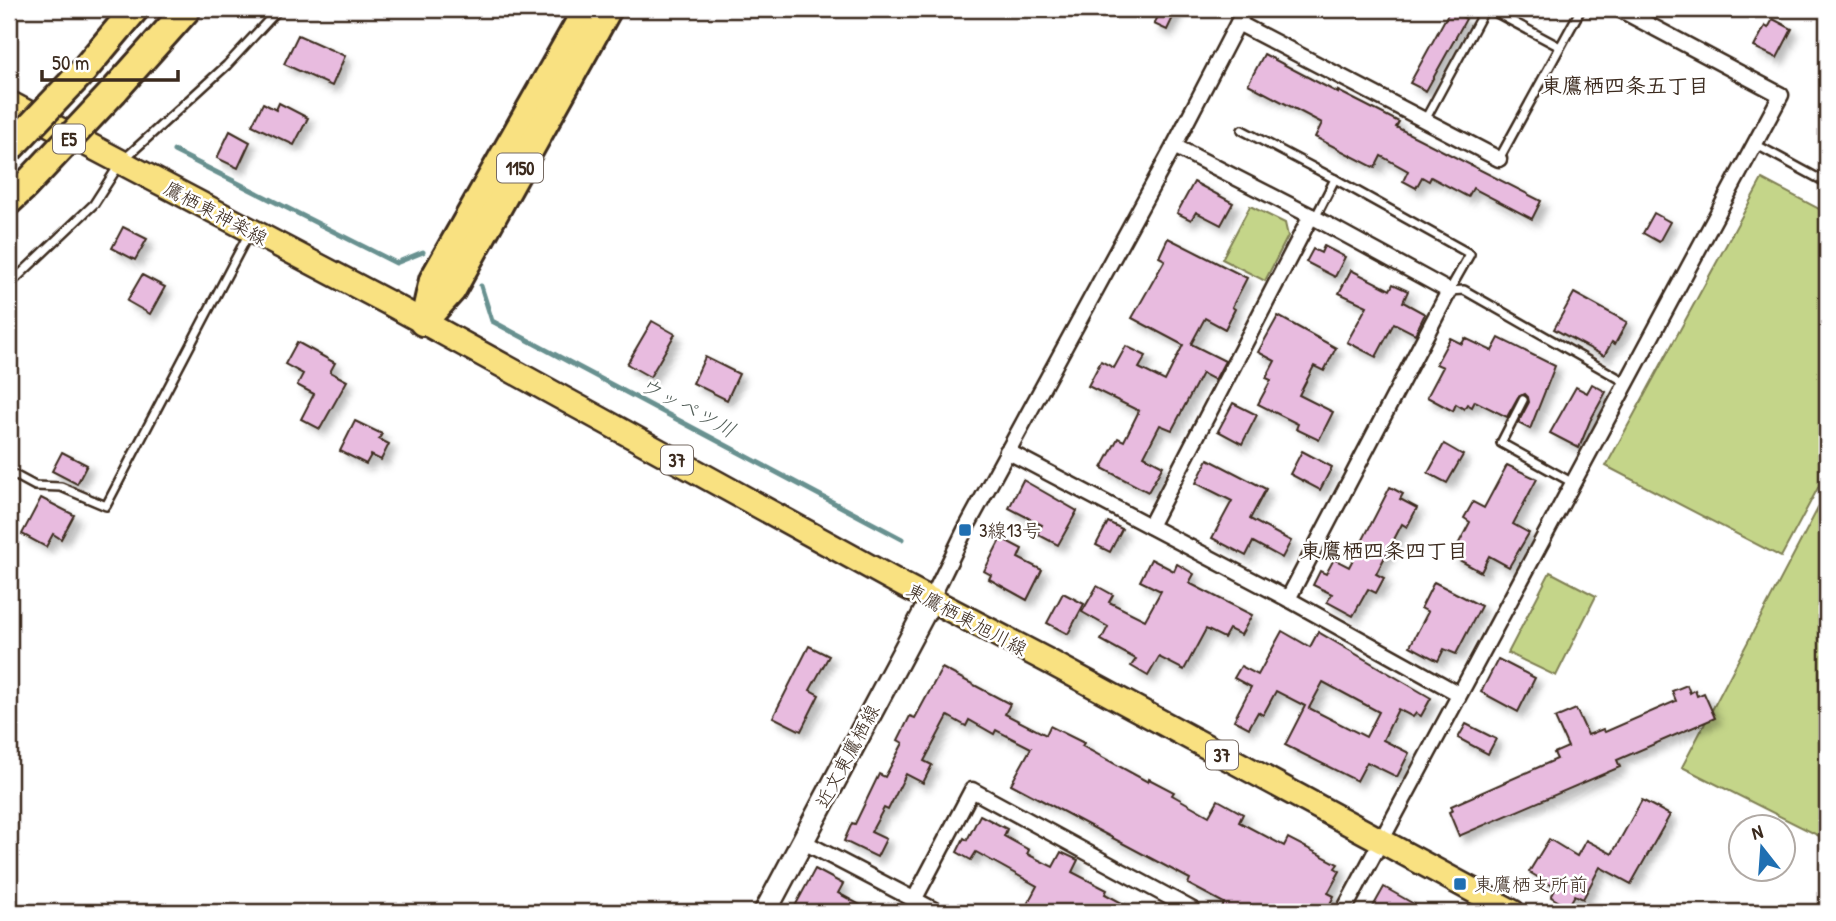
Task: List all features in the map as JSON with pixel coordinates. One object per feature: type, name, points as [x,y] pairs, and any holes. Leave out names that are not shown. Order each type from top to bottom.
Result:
[{"type":"highway","points":[[83,71],[129,9]]},
{"type":"highway","name":"E5","points":[[9,149],[83,71],[135,9]]},
{"type":"highway","name":"E5","points":[[16,194],[187,9]]},
{"type":"highway","name":"1150","points":[[424,322],[433,280],[587,9]]},
{"type":"highway","name":"1150","points":[[424,322],[452,290],[608,9]]},
{"type":"main road","name":"鷹栖東神楽線","points":[[9,103],[424,322]]},
{"type":"main road","name":"東鷹栖東旭川線","points":[[424,322],[931,600],[1513,912]]},
{"type":"street","points":[[931,600],[1007,451],[1174,146],[1245,9]]},
{"type":"street","points":[[1343,912],[1782,95],[1619,9]]},
{"type":"street","points":[[1238,23],[1499,159]]},
{"type":"street","points":[[1174,146],[1449,291],[1288,599]]},
{"type":"street","points":[[1150,526],[1313,217]]},
{"type":"street","points":[[1007,451],[1288,599],[1459,694]]},
{"type":"street","name":"近文東鷹栖線","points":[[765,912],[931,600]]},
{"type":"street","points":[[914,900],[972,790],[1193,910],[1191,912]]},
{"type":"street","points":[[802,841],[938,912]]},
{"type":"lane","points":[[9,285],[94,204],[121,162],[228,65],[279,9]]},
{"type":"lane","points":[[1425,120],[1487,9],[1560,47]]},
{"type":"lane","points":[[1499,159],[1581,9]]},
{"type":"lane","points":[[1242,130],[1470,254],[1449,291]]},
{"type":"lane","points":[[1755,144],[1827,183]]},
{"type":"lane","points":[[1313,217],[1335,179]]},
{"type":"lane","points":[[9,472],[35,486],[61,487],[106,506],[250,231]]},
{"type":"lane","points":[[1449,291],[1464,290],[1626,383]]},
{"type":"lane","points":[[1523,400],[1501,443],[1573,483]]},
{"type":"green space","points":[[1762,179],[1827,213],[1827,471],[1781,557],[1606,466]]},
{"type":"green space","points":[[1250,206],[1285,223],[1288,236],[1265,281],[1222,259]]},
{"type":"green space","points":[[1827,493],[1827,840],[1798,825],[1798,813],[1773,813],[1682,767]]},
{"type":"green space","points":[[1550,572],[1596,596],[1556,676],[1508,653]]},
{"type":"building","points":[[1162,9],[1177,9],[1167,30],[1154,24]]},
{"type":"building","points":[[1450,10],[1466,19],[1426,91],[1410,83]]},
{"type":"building","points":[[1773,19],[1792,29],[1777,58],[1754,47],[1765,26],[1768,28]]},
{"type":"building","points":[[298,35],[345,56],[332,86],[284,64]]},
{"type":"building","points":[[1264,54],[1399,122],[1396,127],[1541,201],[1532,219],[1473,188],[1468,197],[1431,177],[1429,181],[1422,177],[1416,188],[1403,181],[1408,171],[1381,156],[1375,168],[1315,137],[1322,123],[1248,84]]},
{"type":"building","points":[[263,103],[276,110],[279,103],[308,118],[294,145],[252,125]]},
{"type":"building","points":[[230,131],[250,142],[238,168],[217,158]]},
{"type":"building","points":[[1194,182],[1233,203],[1221,225],[1196,212],[1191,220],[1177,213]]},
{"type":"building","points":[[1654,213],[1670,222],[1659,242],[1643,233]]},
{"type":"building","points":[[123,227],[147,239],[135,260],[112,248]]},
{"type":"building","points":[[1168,238],[1247,278],[1232,307],[1235,309],[1225,329],[1205,318],[1191,344],[1225,361],[1215,380],[1202,373],[1172,430],[1160,425],[1144,456],[1163,466],[1148,492],[1102,468],[1118,438],[1124,441],[1139,411],[1088,386],[1101,361],[1114,368],[1126,346],[1146,356],[1139,368],[1165,381],[1183,345],[1132,318],[1165,260],[1159,257]]},
{"type":"building","points":[[1324,246],[1345,257],[1335,277],[1306,262],[1313,249],[1321,253]]},
{"type":"building","points":[[1351,270],[1390,290],[1393,284],[1408,291],[1403,302],[1425,314],[1415,334],[1394,323],[1376,357],[1347,342],[1367,306],[1339,293]]},
{"type":"building","points":[[142,275],[165,287],[150,314],[127,301]]},
{"type":"building","points":[[1574,293],[1627,322],[1615,344],[1612,342],[1604,356],[1554,329]]},
{"type":"building","points":[[1278,316],[1336,348],[1324,371],[1314,366],[1299,395],[1333,412],[1319,440],[1296,429],[1298,424],[1258,404],[1271,380],[1266,378],[1275,361],[1258,352]]},
{"type":"building","points":[[652,321],[675,334],[650,377],[627,364]]},
{"type":"building","points":[[1450,338],[1462,344],[1465,338],[1492,351],[1499,338],[1555,366],[1530,429],[1518,423],[1529,402],[1525,394],[1518,397],[1507,417],[1475,401],[1472,407],[1467,404],[1464,409],[1456,404],[1453,411],[1427,397],[1443,367],[1436,364]]},
{"type":"building","points":[[297,342],[335,363],[330,372],[347,381],[320,429],[301,419],[314,394],[297,385],[303,374],[285,364]]},
{"type":"building","points":[[705,357],[739,374],[727,400],[693,383]]},
{"type":"building","points":[[1592,384],[1606,392],[1579,448],[1550,433],[1576,387],[1587,393]]},
{"type":"building","points":[[1233,403],[1257,415],[1242,444],[1218,431]]},
{"type":"building","points":[[355,421],[382,434],[379,439],[389,444],[381,460],[371,455],[366,464],[340,451]]},
{"type":"building","points":[[1444,444],[1463,455],[1447,483],[1428,473]]},
{"type":"building","points":[[1302,451],[1332,467],[1320,490],[1290,474]]},
{"type":"building","points":[[62,452],[87,465],[77,484],[52,471]]},
{"type":"building","points":[[1208,459],[1266,489],[1250,519],[1291,541],[1282,558],[1253,542],[1246,556],[1212,538],[1232,501],[1196,483]]},
{"type":"building","points":[[1507,465],[1537,479],[1513,524],[1529,533],[1509,567],[1489,556],[1481,572],[1452,556],[1470,522],[1464,518],[1473,502],[1484,508]]},
{"type":"building","points":[[1023,480],[1077,511],[1058,545],[1037,534],[1042,525],[1009,508]]},
{"type":"building","points":[[1390,487],[1403,494],[1400,499],[1417,508],[1407,527],[1402,524],[1376,574],[1384,578],[1376,593],[1368,589],[1353,616],[1327,602],[1332,594],[1313,585],[1320,571],[1326,574],[1334,559],[1349,567]]},
{"type":"building","points":[[41,498],[74,515],[61,539],[53,534],[46,547],[22,534]]},
{"type":"building","points":[[1108,522],[1122,529],[1110,552],[1096,545]]},
{"type":"building","points":[[1001,538],[1022,549],[1018,558],[1042,570],[1027,600],[989,579],[991,575],[984,571]]},
{"type":"building","points":[[1151,559],[1174,571],[1177,564],[1194,574],[1189,583],[1252,615],[1241,635],[1229,629],[1224,638],[1206,629],[1184,670],[1159,657],[1148,676],[1131,666],[1136,659],[1101,640],[1108,627],[1082,612],[1097,586],[1113,595],[1109,602],[1145,620],[1161,591],[1140,581]]},
{"type":"building","points":[[1434,582],[1481,606],[1456,654],[1444,649],[1438,661],[1410,646],[1428,612],[1421,608]]},
{"type":"building","points":[[1063,593],[1084,604],[1068,634],[1047,623]]},
{"type":"building","points":[[1282,631],[1310,647],[1318,632],[1431,698],[1421,716],[1416,713],[1413,717],[1398,709],[1383,740],[1409,753],[1397,777],[1367,762],[1357,781],[1285,745],[1305,706],[1276,691],[1263,715],[1258,712],[1249,728],[1234,720],[1251,687],[1234,678],[1241,666],[1258,675]],"holes":[[[1323,682],[1379,712],[1366,737],[1309,708]]]},
{"type":"building","points":[[809,646],[829,656],[810,690],[819,695],[801,731],[773,717]]},
{"type":"building","points":[[1498,659],[1535,678],[1518,712],[1481,692]]},
{"type":"building","points":[[942,668],[1010,704],[1005,714],[1046,735],[1050,726],[1084,743],[1082,746],[1148,782],[1149,779],[1174,792],[1172,795],[1209,816],[1218,800],[1243,814],[1239,822],[1284,846],[1288,838],[1338,864],[1335,868],[1340,871],[1328,893],[1334,896],[1326,912],[1230,912],[1222,908],[1224,903],[1188,884],[1190,879],[1011,784],[1031,748],[996,730],[994,734],[969,720],[966,726],[948,716],[924,761],[932,765],[923,783],[906,774],[888,810],[884,808],[871,832],[886,839],[877,857],[844,841],[879,774],[885,777],[903,743],[898,740],[910,716],[915,718]]},
{"type":"building","points":[[1687,685],[1690,693],[1695,690],[1697,696],[1704,693],[1715,718],[1617,760],[1620,767],[1459,836],[1449,812],[1453,810],[1451,806],[1557,759],[1554,753],[1568,747],[1555,718],[1576,709],[1588,735],[1603,729],[1605,732],[1676,701],[1672,691]]},
{"type":"building","points":[[1466,724],[1496,739],[1488,754],[1458,738]]},
{"type":"building","points":[[1642,800],[1670,815],[1631,884],[1600,867],[1583,899],[1575,895],[1568,907],[1551,897],[1556,888],[1529,872],[1549,839],[1577,856],[1586,840],[1612,854]]},
{"type":"building","points":[[980,815],[1007,829],[1004,836],[1029,850],[1027,854],[1053,867],[1061,852],[1078,860],[1072,872],[1107,890],[1105,894],[1139,912],[1023,912],[1037,886],[976,852],[971,860],[957,852],[964,838],[967,840]]},
{"type":"building","points":[[815,869],[843,884],[838,893],[873,912],[806,912],[795,906]]},
{"type":"building","points":[[1384,887],[1428,912],[1370,912]]},
{"type":"waterway","name":"ウッペツ川","points":[[174,151],[396,263],[423,252]]},
{"type":"waterway","name":"ウッペツ川","points":[[481,286],[492,321],[902,539]]},
{"type":"place","name":"3線13号","points":[[965,530]]},
{"type":"place","name":"東鷹栖支所前","points":[[1460,884]]},
{"type":"district","name":"東鷹栖四条五丁目","points":[[1625,85]]},
{"type":"district","name":"東鷹栖四条四丁目","points":[[1384,550]]}]
